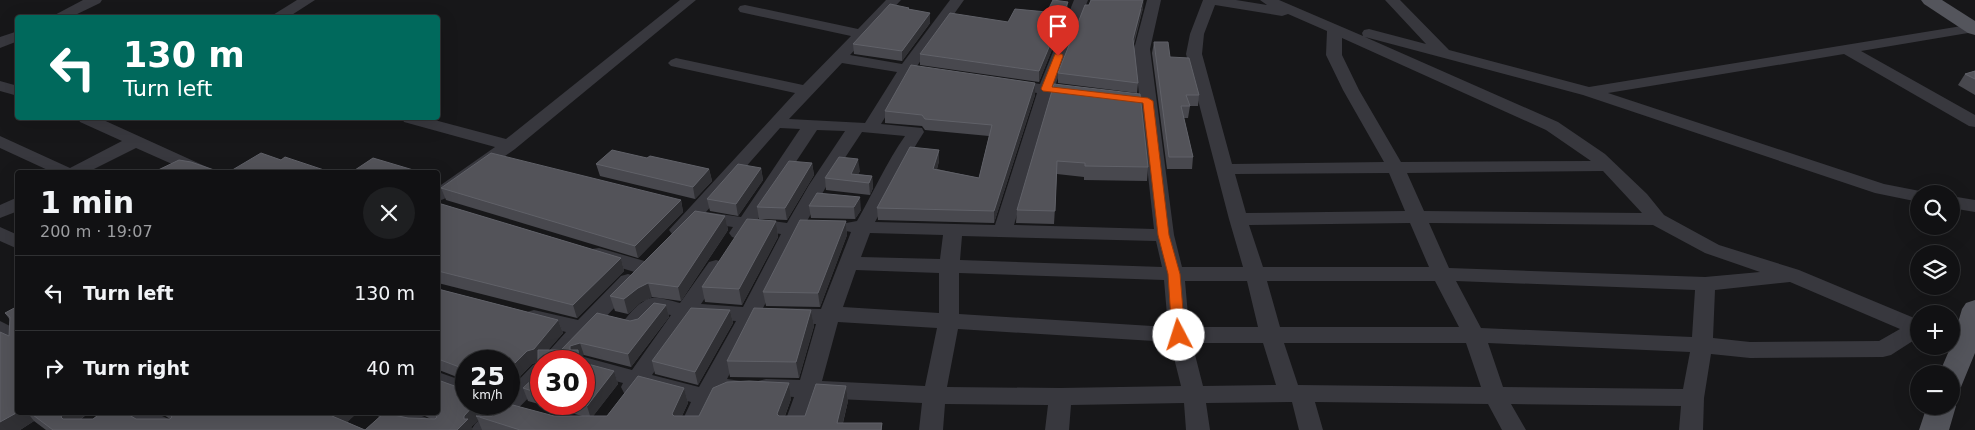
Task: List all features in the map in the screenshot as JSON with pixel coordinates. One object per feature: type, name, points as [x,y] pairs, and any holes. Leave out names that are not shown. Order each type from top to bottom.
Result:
[{"type":"main road","points":[[1930,0],[1975,24]]},
{"type":"main road","points":[[1950,0],[1975,24]]},
{"type":"main road","points":[[1956,365],[1975,309]]},
{"type":"main road","points":[[1934,430],[1939,415]]},
{"type":"street","points":[[62,15],[95,0]]},
{"type":"street","points":[[280,15],[308,0]]},
{"type":"street","points":[[441,204],[493,157],[510,153],[689,0]]},
{"type":"street","points":[[667,241],[691,209],[894,0]]},
{"type":"street","points":[[690,430],[705,397],[793,230],[820,198],[864,127],[957,0]]},
{"type":"street","points":[[1002,232],[1046,89],[1081,0]]},
{"type":"street","points":[[1154,0],[1142,49],[1139,100],[1164,235],[1174,274],[1179,335],[1194,394],[1198,430]]},
{"type":"street","points":[[1311,430],[1271,335],[1194,54],[1197,34],[1211,0],[1311,17],[1589,92],[1881,189],[1910,194]]},
{"type":"street","points":[[1267,0],[1311,17],[1552,126],[1599,158],[1640,198],[1657,219],[1712,249],[1792,275],[1910,325]]},
{"type":"street","points":[[1393,1],[1413,0]]},
{"type":"street","points":[[1393,1],[1443,52]]},
{"type":"street","points":[[745,9],[861,34]]},
{"type":"street","points":[[1589,92],[1846,49],[1975,24]]},
{"type":"street","points":[[1335,28],[1334,55],[1395,167],[1442,274],[1474,335],[1496,396],[1514,430]]},
{"type":"street","points":[[0,43],[15,36]]},
{"type":"street","points":[[1846,49],[1975,122]]},
{"type":"street","points":[[839,58],[952,76]]},
{"type":"street","points":[[676,63],[807,90]]},
{"type":"street","points":[[999,83],[1093,94]]},
{"type":"street","points":[[0,86],[15,90]]},
{"type":"street","points":[[90,120],[199,170]]},
{"type":"street","points":[[416,120],[510,153]]},
{"type":"street","points":[[776,123],[864,127],[916,132],[869,202],[862,228],[830,314],[808,390],[794,430]]},
{"type":"street","points":[[621,401],[687,311],[811,126]]},
{"type":"street","points":[[79,170],[136,141]]},
{"type":"street","points":[[0,142],[61,170]]},
{"type":"street","points":[[1225,169],[1607,166]]},
{"type":"street","points":[[0,212],[15,204]]},
{"type":"street","points":[[1960,204],[1975,206]]},
{"type":"street","points":[[691,209],[744,224],[793,230],[802,226],[1164,235]]},
{"type":"street","points":[[1238,219],[1417,217],[1657,219]]},
{"type":"street","points":[[931,430],[934,395],[948,322],[952,231]]},
{"type":"street","points":[[0,233],[15,241]]},
{"type":"street","points":[[564,350],[647,260],[585,250]]},
{"type":"street","points":[[849,263],[1174,274],[1442,274],[1705,284],[1792,275]]},
{"type":"street","points":[[1691,430],[1693,398],[1702,345],[1705,284]]},
{"type":"street","points":[[514,312],[589,322],[633,325],[652,305],[687,311],[824,317],[830,314],[895,317],[948,322],[1179,335],[1474,335],[1702,345],[1750,350],[1883,349],[1910,333]]},
{"type":"street","points":[[0,329],[15,338]]},
{"type":"street","points":[[595,368],[705,397],[721,387],[764,387],[934,395],[1060,397],[1295,393],[1693,398]]},
{"type":"street","points":[[440,381],[455,387]]},
{"type":"street","points":[[520,398],[530,387]]},
{"type":"street","points":[[1057,430],[1060,397]]},
{"type":"street","points":[[393,415],[429,430]]},
{"type":"street","points":[[483,430],[501,415]]},
{"type":"building","points":[[1053,0],[1068,2],[1039,71],[920,54],[950,13],[1008,22],[1015,9],[1047,12]]},
{"type":"building","points":[[1091,0],[1143,0],[1133,39],[1138,83],[1058,73],[1085,5],[1089,5]]},
{"type":"building","points":[[890,4],[930,13],[902,51],[853,44]]},
{"type":"building","points":[[1154,42],[1168,42],[1170,57],[1189,58],[1199,95],[1186,95],[1190,106],[1181,106],[1193,157],[1169,157]]},
{"type":"building","points":[[911,65],[1035,83],[994,211],[877,208],[910,147],[939,150],[933,169],[979,178],[992,125],[925,119],[922,115],[885,111]]},
{"type":"building","points":[[1975,71],[1975,79],[1965,74]]},
{"type":"building","points":[[1054,84],[1140,94],[1148,167],[1085,166],[1085,163],[1057,161],[1055,211],[1017,210]]},
{"type":"building","points":[[612,150],[709,169],[693,187],[596,164]]},
{"type":"building","points":[[261,153],[281,160],[285,157],[324,170],[232,170]]},
{"type":"building","points":[[491,153],[681,200],[635,246],[441,188]]},
{"type":"building","points":[[839,157],[858,159],[851,174],[872,176],[869,183],[825,178]]},
{"type":"building","points":[[373,158],[413,170],[355,170]]},
{"type":"building","points":[[179,160],[214,170],[158,170]]},
{"type":"building","points":[[789,161],[812,163],[785,208],[757,207]]},
{"type":"building","points":[[738,164],[761,168],[736,204],[707,199]]},
{"type":"building","points":[[817,193],[860,197],[854,207],[809,206]]},
{"type":"building","points":[[440,204],[621,258],[573,305],[440,272]]},
{"type":"building","points":[[695,211],[725,216],[678,287],[648,283],[624,299],[610,296]]},
{"type":"building","points":[[747,219],[776,221],[739,289],[702,287]]},
{"type":"building","points":[[800,220],[846,221],[818,293],[763,292]]},
{"type":"building","points":[[440,290],[558,320],[534,349],[527,351],[520,358],[520,350],[455,350],[455,365],[440,360]]},
{"type":"building","points":[[654,303],[666,305],[628,354],[580,343],[570,346],[570,350],[561,350],[597,313],[630,321],[638,319]]},
{"type":"building","points":[[15,308],[15,414],[0,422],[0,332],[9,336],[10,317],[5,313]]},
{"type":"building","points":[[691,308],[730,310],[695,372],[652,361]]},
{"type":"building","points":[[754,308],[811,310],[796,362],[727,361]]},
{"type":"building","points":[[595,366],[614,371],[595,396]]},
{"type":"building","points":[[638,376],[684,388],[672,414],[674,416],[699,416],[713,388],[727,382],[749,381],[789,383],[777,414],[779,416],[805,416],[816,384],[846,386],[837,423],[882,423],[881,430],[520,430],[476,416],[520,415],[520,407],[530,410],[530,415],[607,416]]},
{"type":"building","points":[[440,381],[455,386],[455,415],[465,415],[464,419],[468,419],[457,430],[365,430],[382,415],[435,419],[437,417],[435,415],[440,415]]},
{"type":"building","points":[[530,381],[530,390],[523,388]]},
{"type":"building","points":[[33,415],[62,415],[61,417],[63,419],[93,419],[98,415],[129,415],[136,419],[170,419],[172,417],[170,415],[333,415],[332,416],[365,430],[53,430]]},
{"type":"route","points":[[1058,56],[1046,89],[1148,101],[1164,235],[1174,274],[1179,335]]}]
